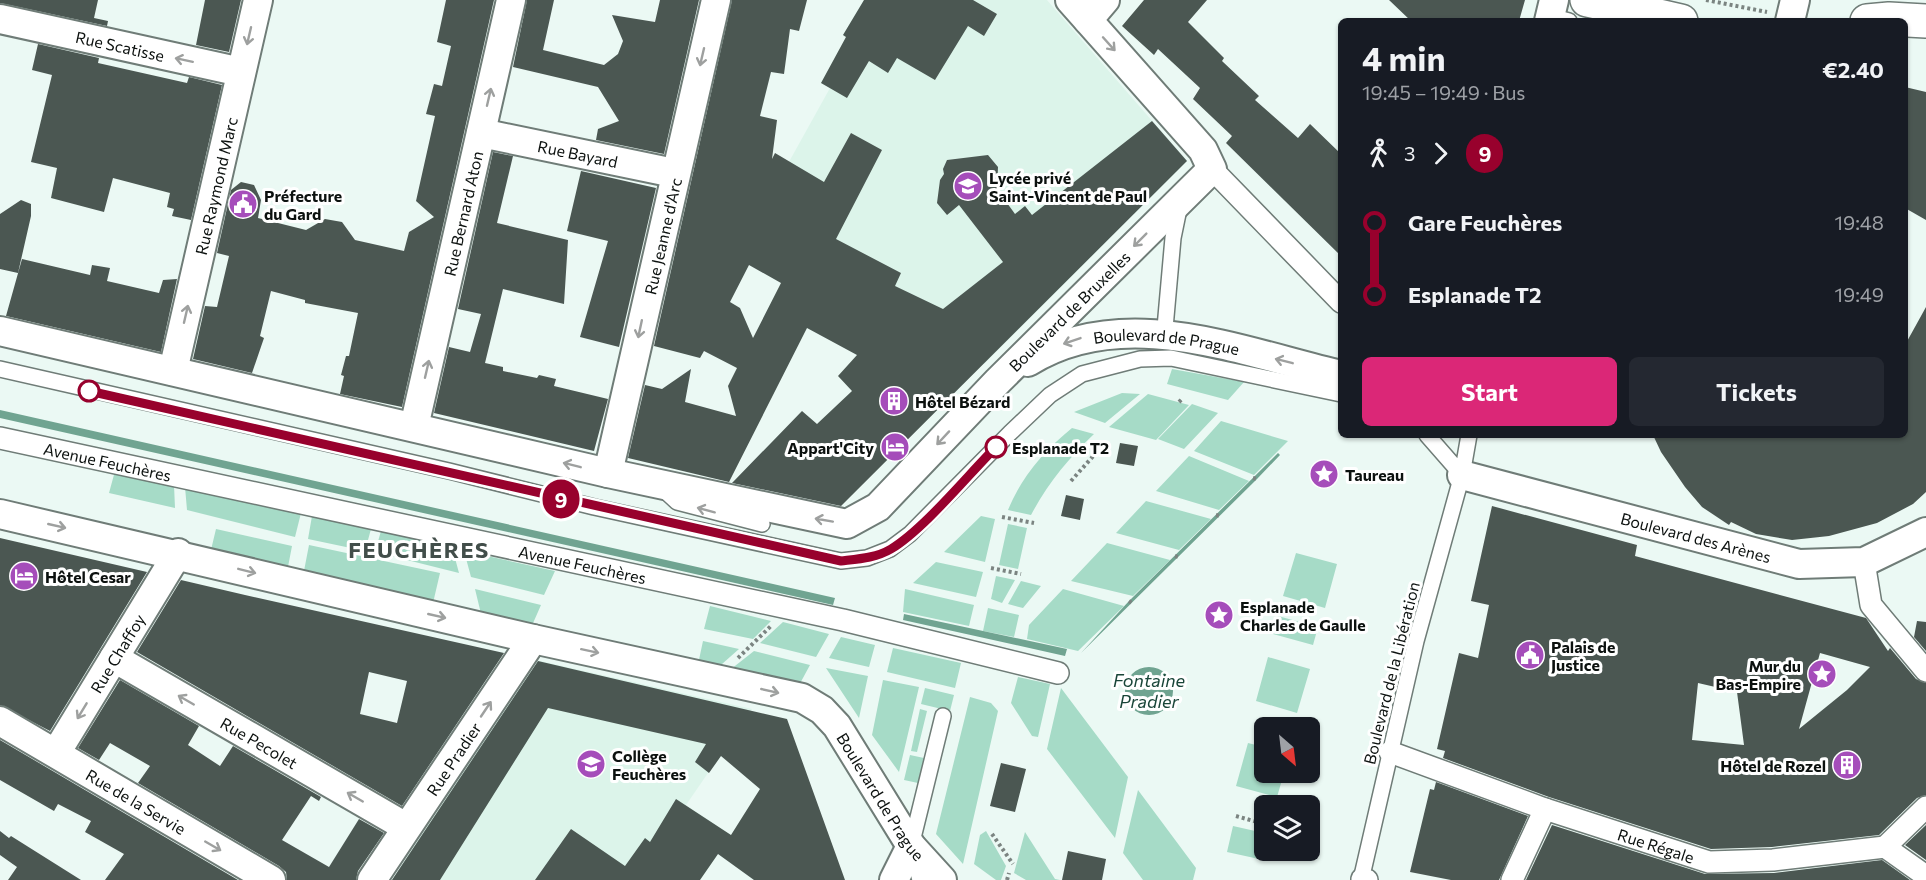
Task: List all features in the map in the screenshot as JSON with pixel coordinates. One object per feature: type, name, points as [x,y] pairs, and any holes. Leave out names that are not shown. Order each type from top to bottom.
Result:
[{"type":"street","name":"Rue Raymond Marc","points":[[173,372],[258,0]]},
{"type":"street","name":"Rue Bernard Aton","points":[[414,426],[511,0]]},
{"type":"street","name":"Rue Jeanne d'Arc","points":[[608,473],[674,173],[716,0]]},
{"type":"street","points":[[1587,0],[1668,18]]},
{"type":"street","points":[[1088,7],[1203,150],[1212,170],[1338,299]]},
{"type":"street","name":"Rue Scatisse","points":[[0,19],[241,72]]},
{"type":"street","points":[[1908,20],[1926,21]]},
{"type":"street","name":"Rue Bayard","points":[[481,133],[674,173]]},
{"type":"street","name":"Boulevard de Bruxelles","points":[[657,484],[847,524],[878,507],[998,381],[1212,170]]},
{"type":"street","points":[[0,331],[657,484]]},
{"type":"street","name":"Boulevard de Prague","points":[[998,381],[1046,351],[1083,338],[1137,334],[1191,337],[1338,374]]},
{"type":"street","name":"Avenue Feuchères","points":[[0,438],[787,608],[1058,673]]},
{"type":"street","name":"Boulevard des Arènes","points":[[1462,475],[1800,564],[1864,562],[1926,532]]},
{"type":"street","points":[[0,514],[178,553],[533,639],[715,678]]},
{"type":"street","name":"Rue Chaffoy","points":[[56,753],[178,553]]},
{"type":"street","points":[[1864,562],[1871,605],[1926,671]]},
{"type":"street","name":"Rue Pradier","points":[[372,880],[533,639]]},
{"type":"street","name":"Rue Pecolet","points":[[114,658],[406,827]]},
{"type":"street","name":"Boulevard de Prague","points":[[715,678],[802,698],[822,710],[837,726],[911,846],[942,880]]},
{"type":"street","name":"Rue de la Servie","points":[[0,721],[271,880]]},
{"type":"street","name":"Rue Régale","points":[[1390,752],[1704,871],[1773,860],[1885,847]]},
{"type":"street","points":[[1926,807],[1885,847],[1926,876]]},
{"type":"street","points":[[1512,880],[1545,809]]},
{"type":"street","points":[[894,880],[911,846]]},
{"type":"lane","points":[[1908,33],[1926,34]]},
{"type":"lane","points":[[1166,328],[1173,238],[1182,199]]},
{"type":"lane","points":[[0,369],[427,466],[594,507],[841,561],[867,558],[882,552],[910,534],[1050,395],[1082,374],[1140,359],[1171,358],[1338,393]]},
{"type":"lane","points":[[1430,438],[1462,475]]},
{"type":"lane","name":"Boulevard de la Libération","points":[[1363,880],[1416,640],[1462,475],[1468,438]]},
{"type":"lane","points":[[657,484],[677,502],[762,524]]},
{"type":"lane","points":[[920,880],[911,846],[943,716]]},
{"type":"path","points":[[1706,0],[1792,13]]},
{"type":"path","points":[[1071,481],[1095,454]]},
{"type":"path","points":[[1002,517],[1034,523]]},
{"type":"path","points":[[991,568],[1021,574]]},
{"type":"path","points":[[715,678],[753,645],[787,608]]},
{"type":"path","points":[[1236,816],[1254,821]]},
{"type":"path","points":[[993,834],[1013,864]]},
{"type":"path","points":[[1007,880],[1010,873]]},
{"type":"shaded area","name":"Lycée privé Saint-Vincent de Paul","points":[[864,0],[1047,0],[1187,161],[984,364],[883,308],[785,169],[830,88],[821,83],[846,38],[843,35]]},
{"type":"shaded area","points":[[1172,369],[1244,382],[1228,400],[1167,384]]},
{"type":"shaded area","points":[[1122,393],[1140,394],[1105,423],[1074,412]]},
{"type":"shaded area","points":[[1148,394],[1189,405],[1156,440],[1109,427]]},
{"type":"shaded area","points":[[1192,404],[1218,413],[1184,449],[1158,439]]},
{"type":"shaded area","points":[[1221,421],[1288,441],[1254,475],[1194,451]]},
{"type":"shaded area","points":[[1072,428],[1094,434],[1059,472],[1031,515],[1008,510],[1020,486],[1035,465]]},
{"type":"shaded area","points":[[1189,456],[1249,481],[1219,510],[1156,491]]},
{"type":"shaded area","points":[[115,471],[174,485],[175,508],[109,493]]},
{"type":"shaded area","points":[[185,487],[301,513],[295,537],[187,510]]},
{"type":"shaded area","points":[[1146,501],[1211,519],[1179,550],[1116,533]]},
{"type":"shaded area","points":[[312,516],[371,529],[365,551],[308,539]]},
{"type":"shaded area","points":[[981,516],[995,519],[985,562],[944,552]]},
{"type":"shaded area","points":[[1008,524],[1027,528],[1018,569],[999,565]]},
{"type":"shaded area","points":[[216,529],[292,546],[287,572],[210,554]]},
{"type":"shaded area","points":[[381,531],[452,547],[459,573],[375,552]]},
{"type":"shaded area","points":[[1107,543],[1170,560],[1133,596],[1071,581]]},
{"type":"shaded area","points":[[309,545],[440,573],[433,603],[303,576]]},
{"type":"shaded area","points":[[464,551],[555,571],[544,595],[471,577]]},
{"type":"shaded area","points":[[1296,553],[1337,564],[1325,608],[1283,596]]},
{"type":"shaded area","points":[[936,562],[983,572],[976,597],[913,583]]},
{"type":"shaded area","points":[[996,576],[1015,580],[1002,603],[991,599]]},
{"type":"shaded area","points":[[1021,581],[1041,586],[1023,608],[1008,604]]},
{"type":"shaded area","points":[[475,589],[541,605],[530,630],[482,618]]},
{"type":"shaded area","points":[[905,589],[974,605],[969,626],[903,612]]},
{"type":"shaded area","points":[[1063,589],[1124,606],[1078,651],[1027,639],[1029,625]]},
{"type":"shaded area","points":[[710,606],[771,621],[753,639],[704,629]]},
{"type":"shaded area","points":[[988,608],[1019,615],[1014,637],[983,631]]},
{"type":"shaded area","points":[[1278,616],[1318,627],[1313,645],[1273,634]]},
{"type":"shaded area","points":[[783,622],[829,634],[816,657],[760,643]]},
{"type":"shaded area","points":[[841,637],[875,645],[869,667],[829,658]]},
{"type":"shaded area","points":[[703,641],[739,649],[713,672],[697,669]]},
{"type":"shaded area","points":[[893,648],[961,663],[955,688],[887,672]]},
{"type":"shaded area","points":[[754,651],[810,665],[797,689],[726,673]]},
{"type":"shaded area","points":[[1268,657],[1310,669],[1297,713],[1256,701]]},
{"type":"shaded area","name":"Collège Feuchères","points":[[536,660],[752,709],[686,805],[731,835],[700,880],[392,880],[532,661]]},
{"type":"shaded area","points":[[826,668],[868,676],[859,718]]},
{"type":"shaded area","points":[[1018,677],[1050,684],[1038,737],[1032,736],[1011,703]]},
{"type":"shaded area","points":[[883,680],[919,687],[899,772],[872,735]]},
{"type":"shaded area","points":[[925,688],[954,695],[950,711],[921,704]]},
{"type":"shaded area","points":[[1061,688],[1128,777],[1115,838],[1047,749]]},
{"type":"shaded area","points":[[970,697],[991,703],[998,711],[963,864],[936,834]]},
{"type":"shaded area","points":[[920,709],[927,711],[917,752],[911,751]]},
{"type":"shaded area","points":[[1248,743],[1254,744],[1254,783],[1281,783],[1278,795],[1236,786]]},
{"type":"shaded area","points":[[910,755],[924,758],[918,783],[904,780]]},
{"type":"shaded area","points":[[1138,790],[1196,868],[1193,880],[1143,880],[1123,853]]},
{"type":"shaded area","points":[[1233,826],[1254,831],[1254,858],[1227,852]]},
{"type":"shaded area","points":[[986,831],[1006,866],[1001,880],[996,880],[974,864],[980,835]]},
{"type":"shaded area","points":[[1025,832],[1055,879],[1060,880],[1026,880],[1014,873]]},
{"type":"water","points":[[0,410],[835,598],[833,605],[0,418]]},
{"type":"water","points":[[1278,453],[1280,455],[1257,479],[1081,653],[1129,601]]},
{"type":"water","points":[[904,614],[1067,649],[1065,656],[903,620]]},
{"type":"water","name":"Fontaine Pradier","points":[[1144,667],[1154,667],[1166,674],[1173,686],[1173,696],[1166,708],[1154,715],[1144,715],[1129,704],[1125,696],[1125,686],[1136,671]]},
{"type":"building","points":[[0,0],[98,0],[94,18],[108,21],[107,26],[0,3]]},
{"type":"building","points":[[205,0],[241,0],[229,52],[196,45]]},
{"type":"building","name":"Préfecture du Gard","points":[[446,0],[494,0],[402,407],[340,394],[344,376],[341,375],[346,356],[349,356],[358,313],[305,303],[305,300],[271,291],[260,336],[264,338],[252,373],[193,359],[205,306],[217,307],[229,256],[217,253],[231,190],[241,182],[254,185],[261,200],[258,218],[306,230],[325,219],[342,222],[355,240],[404,251],[409,232],[434,217],[416,201],[435,116],[426,114],[434,84],[442,86],[451,46],[437,42]]},
{"type":"building","points":[[527,0],[554,0],[543,50],[604,65],[618,54],[623,41],[612,15],[655,22],[660,0],[699,0],[664,154],[596,140],[598,129],[619,121],[598,87],[513,67]]},
{"type":"building","points":[[732,0],[807,0],[799,31],[790,29],[784,74],[771,72],[760,116],[777,120],[772,159],[775,153],[824,182],[851,133],[882,150],[836,239],[901,273],[895,286],[943,309],[1003,262],[959,205],[947,215],[937,203],[940,180],[947,160],[988,155],[998,167],[997,189],[1015,214],[1025,206],[1032,215],[1152,121],[1187,161],[841,506],[732,483],[802,411],[817,424],[852,391],[838,376],[857,355],[807,328],[729,482],[628,458],[645,385],[662,389],[691,369],[685,402],[736,416],[728,386],[737,368],[704,351],[700,358],[654,346]],"holes":[[[749,265],[781,283],[753,338],[740,308],[730,302]]]},
{"type":"building","points":[[864,0],[973,0],[997,14],[984,36],[968,26],[935,80],[897,58],[888,73],[869,61],[847,98],[821,83],[846,37],[843,35]]},
{"type":"building","points":[[1144,0],[1207,0],[1188,22],[1224,58],[1222,61],[1259,96],[1255,100],[1298,138],[1310,124],[1338,151],[1338,253],[1226,143],[1232,136],[1193,99],[1200,88],[1158,49],[1154,55],[1122,26]]},
{"type":"building","points":[[1389,0],[1525,0],[1520,18],[1408,18]]},
{"type":"building","points":[[38,44],[99,58],[98,63],[187,83],[189,77],[222,85],[191,220],[172,216],[174,209],[167,207],[170,193],[113,178],[104,212],[51,198],[57,168],[31,162],[52,75],[32,70]]},
{"type":"building","points":[[1908,88],[1926,92],[1926,220],[1908,210]]},
{"type":"building","points":[[493,152],[513,156],[497,223],[568,240],[564,304],[503,289],[485,363],[503,367],[503,371],[537,378],[539,375],[556,379],[554,386],[608,399],[594,451],[434,413],[449,347],[470,352],[481,314],[458,309]]},
{"type":"building","points":[[581,171],[656,188],[619,347],[580,337],[608,241],[567,231]]},
{"type":"building","points":[[21,200],[31,204],[31,216],[18,273],[0,269],[0,214]]},
{"type":"building","points":[[22,259],[90,275],[92,265],[110,268],[107,281],[159,293],[163,280],[177,279],[161,352],[6,316]]},
{"type":"building","points":[[1926,307],[1926,492],[1913,504],[1877,523],[1829,536],[1792,540],[1756,534],[1731,522],[1729,525],[1702,507],[1685,487],[1661,452],[1654,438],[1908,438],[1908,340]]},
{"type":"building","points":[[1120,443],[1138,446],[1134,466],[1116,463]]},
{"type":"building","points":[[1066,495],[1084,499],[1080,520],[1061,516]]},
{"type":"building","points":[[1492,506],[1637,545],[1635,556],[1866,618],[1888,651],[1890,648],[1916,679],[1926,683],[1926,795],[1917,798],[1879,835],[1772,847],[1711,849],[1549,797],[1443,758],[1445,751],[1437,749],[1459,653],[1478,658],[1489,605],[1471,601]],"holes":[[[1820,653],[1870,667],[1847,690],[1799,729]],[[1698,683],[1737,692],[1744,745],[1692,740]]]},
{"type":"building","points":[[0,538],[147,572],[50,731],[0,705]]},
{"type":"building","points":[[181,580],[504,653],[402,806],[137,652]],"holes":[[[369,672],[407,681],[397,723],[360,714]]]},
{"type":"building","points":[[1917,621],[1926,622],[1926,651],[1914,637]]},
{"type":"building","points":[[538,661],[787,719],[845,880],[754,880],[718,854],[700,880],[535,880],[571,829],[625,866],[645,838],[650,842],[676,799],[731,835],[760,789],[721,756],[709,773],[695,762],[706,744],[548,708],[440,880],[392,880]]},
{"type":"building","points":[[120,680],[199,726],[188,745],[220,766],[233,746],[321,797],[319,801],[311,796],[282,840],[329,867],[359,819],[384,833],[358,871],[356,880],[287,880],[286,872],[279,866],[138,783],[150,766],[110,743],[99,760],[78,748]]},
{"type":"building","points":[[0,740],[238,880],[105,880],[124,854],[85,832],[91,821],[58,804],[54,811],[0,780]]},
{"type":"building","points":[[1001,763],[1026,769],[1015,812],[990,806]]},
{"type":"building","points":[[1436,782],[1528,816],[1499,880],[1451,880],[1410,872],[1430,789],[1434,790]]},
{"type":"building","points":[[1552,825],[1705,874],[1774,873],[1882,860],[1910,880],[1526,880]]},
{"type":"building","points":[[1926,825],[1926,860],[1905,845]]},
{"type":"building","points":[[0,831],[81,880],[8,880],[17,867],[0,855]]},
{"type":"building","points":[[1068,851],[1106,859],[1102,880],[1062,880]]},
{"type":"bus line","name":"9","points":[[89,391],[412,462],[594,507],[841,561],[867,558],[890,549],[910,534],[996,447]]},
{"type":"place","name":"Lycée privé Saint-Vincent de Paul","points":[[968,186]]},
{"type":"place","name":"Préfecture du Gard","points":[[243,204]]},
{"type":"place","name":"Hôtel Bézard","points":[[894,401]]},
{"type":"place","name":"Appart'City","points":[[895,447]]},
{"type":"place","name":"Esplanade T2","points":[[996,447]]},
{"type":"place","name":"Taureau","points":[[1324,474]]},
{"type":"place","name":"Hôtel Cesar","points":[[24,576]]},
{"type":"place","name":"Esplanade Charles de Gaulle","points":[[1219,615]]},
{"type":"place","name":"Palais de Justice","points":[[1530,655]]},
{"type":"place","name":"Mur du Bas-Empire","points":[[1822,674]]},
{"type":"place","name":"Collège Feuchères","points":[[591,764]]},
{"type":"place","name":"Hôtel de Rozel","points":[[1847,765]]},
{"type":"district","name":"FEUCHÈRES","points":[[419,549]]}]
